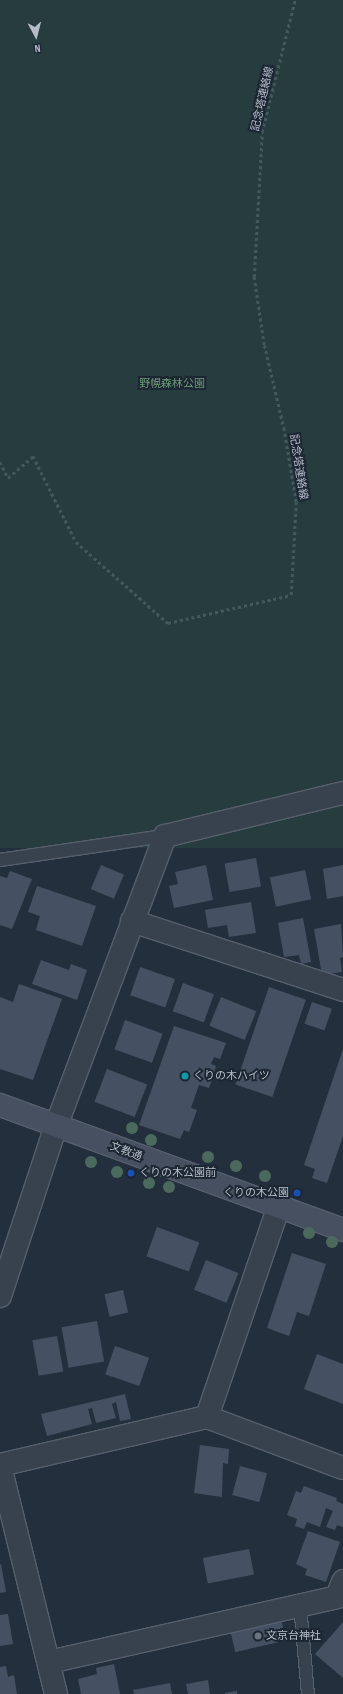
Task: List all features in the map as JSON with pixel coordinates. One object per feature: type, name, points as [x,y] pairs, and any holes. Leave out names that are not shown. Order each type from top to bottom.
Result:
[{"type":"street","points":[[0,1296],[56,1126],[165,836],[343,793]]},
{"type":"street","points":[[132,921],[343,990]]},
{"type":"street","name":"文教通","points":[[0,1105],[343,1230]]},
{"type":"street","points":[[207,1417],[279,1206]]},
{"type":"street","points":[[56,1694],[0,1465],[207,1417],[343,1468]]},
{"type":"street","points":[[48,1662],[337,1597],[343,1581]]},
{"type":"lane","points":[[0,860],[165,836]]},
{"type":"lane","points":[[300,1606],[308,1694]]},
{"type":"path","name":"記念塔連絡線","points":[[0,462],[8,478],[33,456],[76,542],[168,623],[291,596],[296,502],[284,430],[264,345],[254,278],[262,132],[295,0]]},
{"type":"green space","name":"野幌森林公園","points":[[0,0],[343,0],[343,848],[0,848]]},
{"type":"building","points":[[256,858],[261,887],[230,892],[224,864]]},
{"type":"building","points":[[101,865],[124,875],[114,899],[91,889]]},
{"type":"building","points":[[206,865],[213,900],[174,908],[169,886],[178,884],[175,872]]},
{"type":"building","points":[[343,865],[343,896],[327,899],[323,869]]},
{"type":"building","points":[[305,870],[311,899],[276,907],[270,877]]},
{"type":"building","points":[[10,871],[32,879],[12,929],[0,925],[0,876],[7,878]]},
{"type":"building","points":[[37,886],[96,906],[82,946],[36,930],[40,916],[28,912]]},
{"type":"building","points":[[251,902],[256,933],[229,937],[227,925],[208,928],[205,910]]},
{"type":"building","points":[[303,918],[311,962],[301,964],[299,955],[284,957],[278,923]]},
{"type":"building","points":[[341,924],[343,957],[340,958],[342,972],[322,975],[314,929]]},
{"type":"building","points":[[41,960],[69,970],[71,964],[87,970],[77,1000],[32,984]]},
{"type":"building","points":[[140,967],[175,979],[165,1007],[130,995]]},
{"type":"building","points":[[183,983],[214,994],[204,1022],[173,1011]]},
{"type":"building","points":[[19,984],[62,999],[33,1080],[0,1069],[0,997],[13,1002]]},
{"type":"building","name":"くりの木ハイツ","points":[[269,987],[306,1000],[272,1097],[235,1084]]},
{"type":"building","points":[[221,997],[256,1011],[245,1040],[209,1026]]},
{"type":"building","points":[[312,1002],[332,1009],[324,1031],[305,1024]]},
{"type":"building","points":[[125,1020],[163,1034],[152,1063],[114,1049]]},
{"type":"building","name":"くりの木ハイツ","points":[[174,1026],[226,1043],[220,1059],[214,1057],[211,1064],[216,1066],[209,1088],[199,1085],[191,1108],[197,1110],[189,1132],[184,1130],[180,1139],[139,1125]]},
{"type":"building","points":[[343,1049],[343,1136],[327,1183],[312,1178],[315,1169],[304,1165]]},
{"type":"building","points":[[107,1069],[147,1084],[135,1117],[94,1102]]},
{"type":"building","points":[[157,1227],[199,1242],[189,1272],[146,1256]]},
{"type":"building","points":[[292,1253],[326,1264],[309,1316],[297,1312],[289,1336],[267,1328]]},
{"type":"building","points":[[206,1260],[238,1273],[226,1303],[194,1290]]},
{"type":"building","points":[[123,1290],[128,1312],[110,1317],[104,1294]]},
{"type":"building","points":[[97,1321],[104,1361],[69,1368],[62,1327]]},
{"type":"building","points":[[57,1336],[63,1371],[39,1376],[32,1340]]},
{"type":"building","points":[[115,1346],[149,1358],[139,1386],[105,1374]]},
{"type":"building","points":[[317,1354],[343,1364],[343,1404],[304,1389]]},
{"type":"building","points":[[125,1394],[131,1419],[120,1421],[116,1402],[112,1404],[116,1418],[96,1423],[92,1408],[88,1409],[92,1424],[47,1436],[41,1414]]},
{"type":"building","points":[[200,1445],[229,1449],[228,1464],[223,1463],[222,1497],[194,1493]]},
{"type":"building","points":[[240,1466],[267,1473],[259,1502],[232,1495]]},
{"type":"building","points":[[304,1486],[337,1498],[336,1501],[343,1504],[343,1527],[337,1525],[335,1530],[326,1527],[333,1511],[326,1508],[320,1527],[307,1522],[304,1529],[295,1526],[297,1519],[287,1515],[296,1491],[301,1493]]},
{"type":"building","points":[[308,1531],[340,1542],[326,1582],[305,1575],[307,1569],[296,1564]]},
{"type":"building","points":[[249,1549],[254,1575],[208,1583],[203,1558]]},
{"type":"building","points":[[1,1564],[6,1592],[0,1593],[0,1565]]},
{"type":"building","points":[[8,1614],[13,1644],[0,1646],[0,1615]]},
{"type":"building","name":"文京台神社","points":[[281,1619],[286,1640],[235,1652],[230,1631]]},
{"type":"building","points":[[343,1622],[343,1678],[315,1654]]},
{"type":"building","points":[[114,1664],[120,1694],[81,1694],[78,1679],[97,1674],[96,1668]]},
{"type":"building","points":[[6,1666],[8,1677],[14,1675],[17,1694],[0,1694],[0,1667]]},
{"type":"building","points":[[208,1680],[210,1694],[188,1694],[186,1684]]},
{"type":"building","points":[[170,1683],[172,1694],[134,1694],[133,1690]]},
{"type":"building","points":[[237,1691],[237,1694],[225,1694],[225,1693]]},
{"type":"place","name":"くりの木ハイツ","points":[[185,1076]]},
{"type":"place","name":"くりの木公園前","points":[[131,1173]]},
{"type":"place","name":"くりの木公園","points":[[297,1193]]},
{"type":"place","name":"文京台神社","points":[[258,1636]]}]
